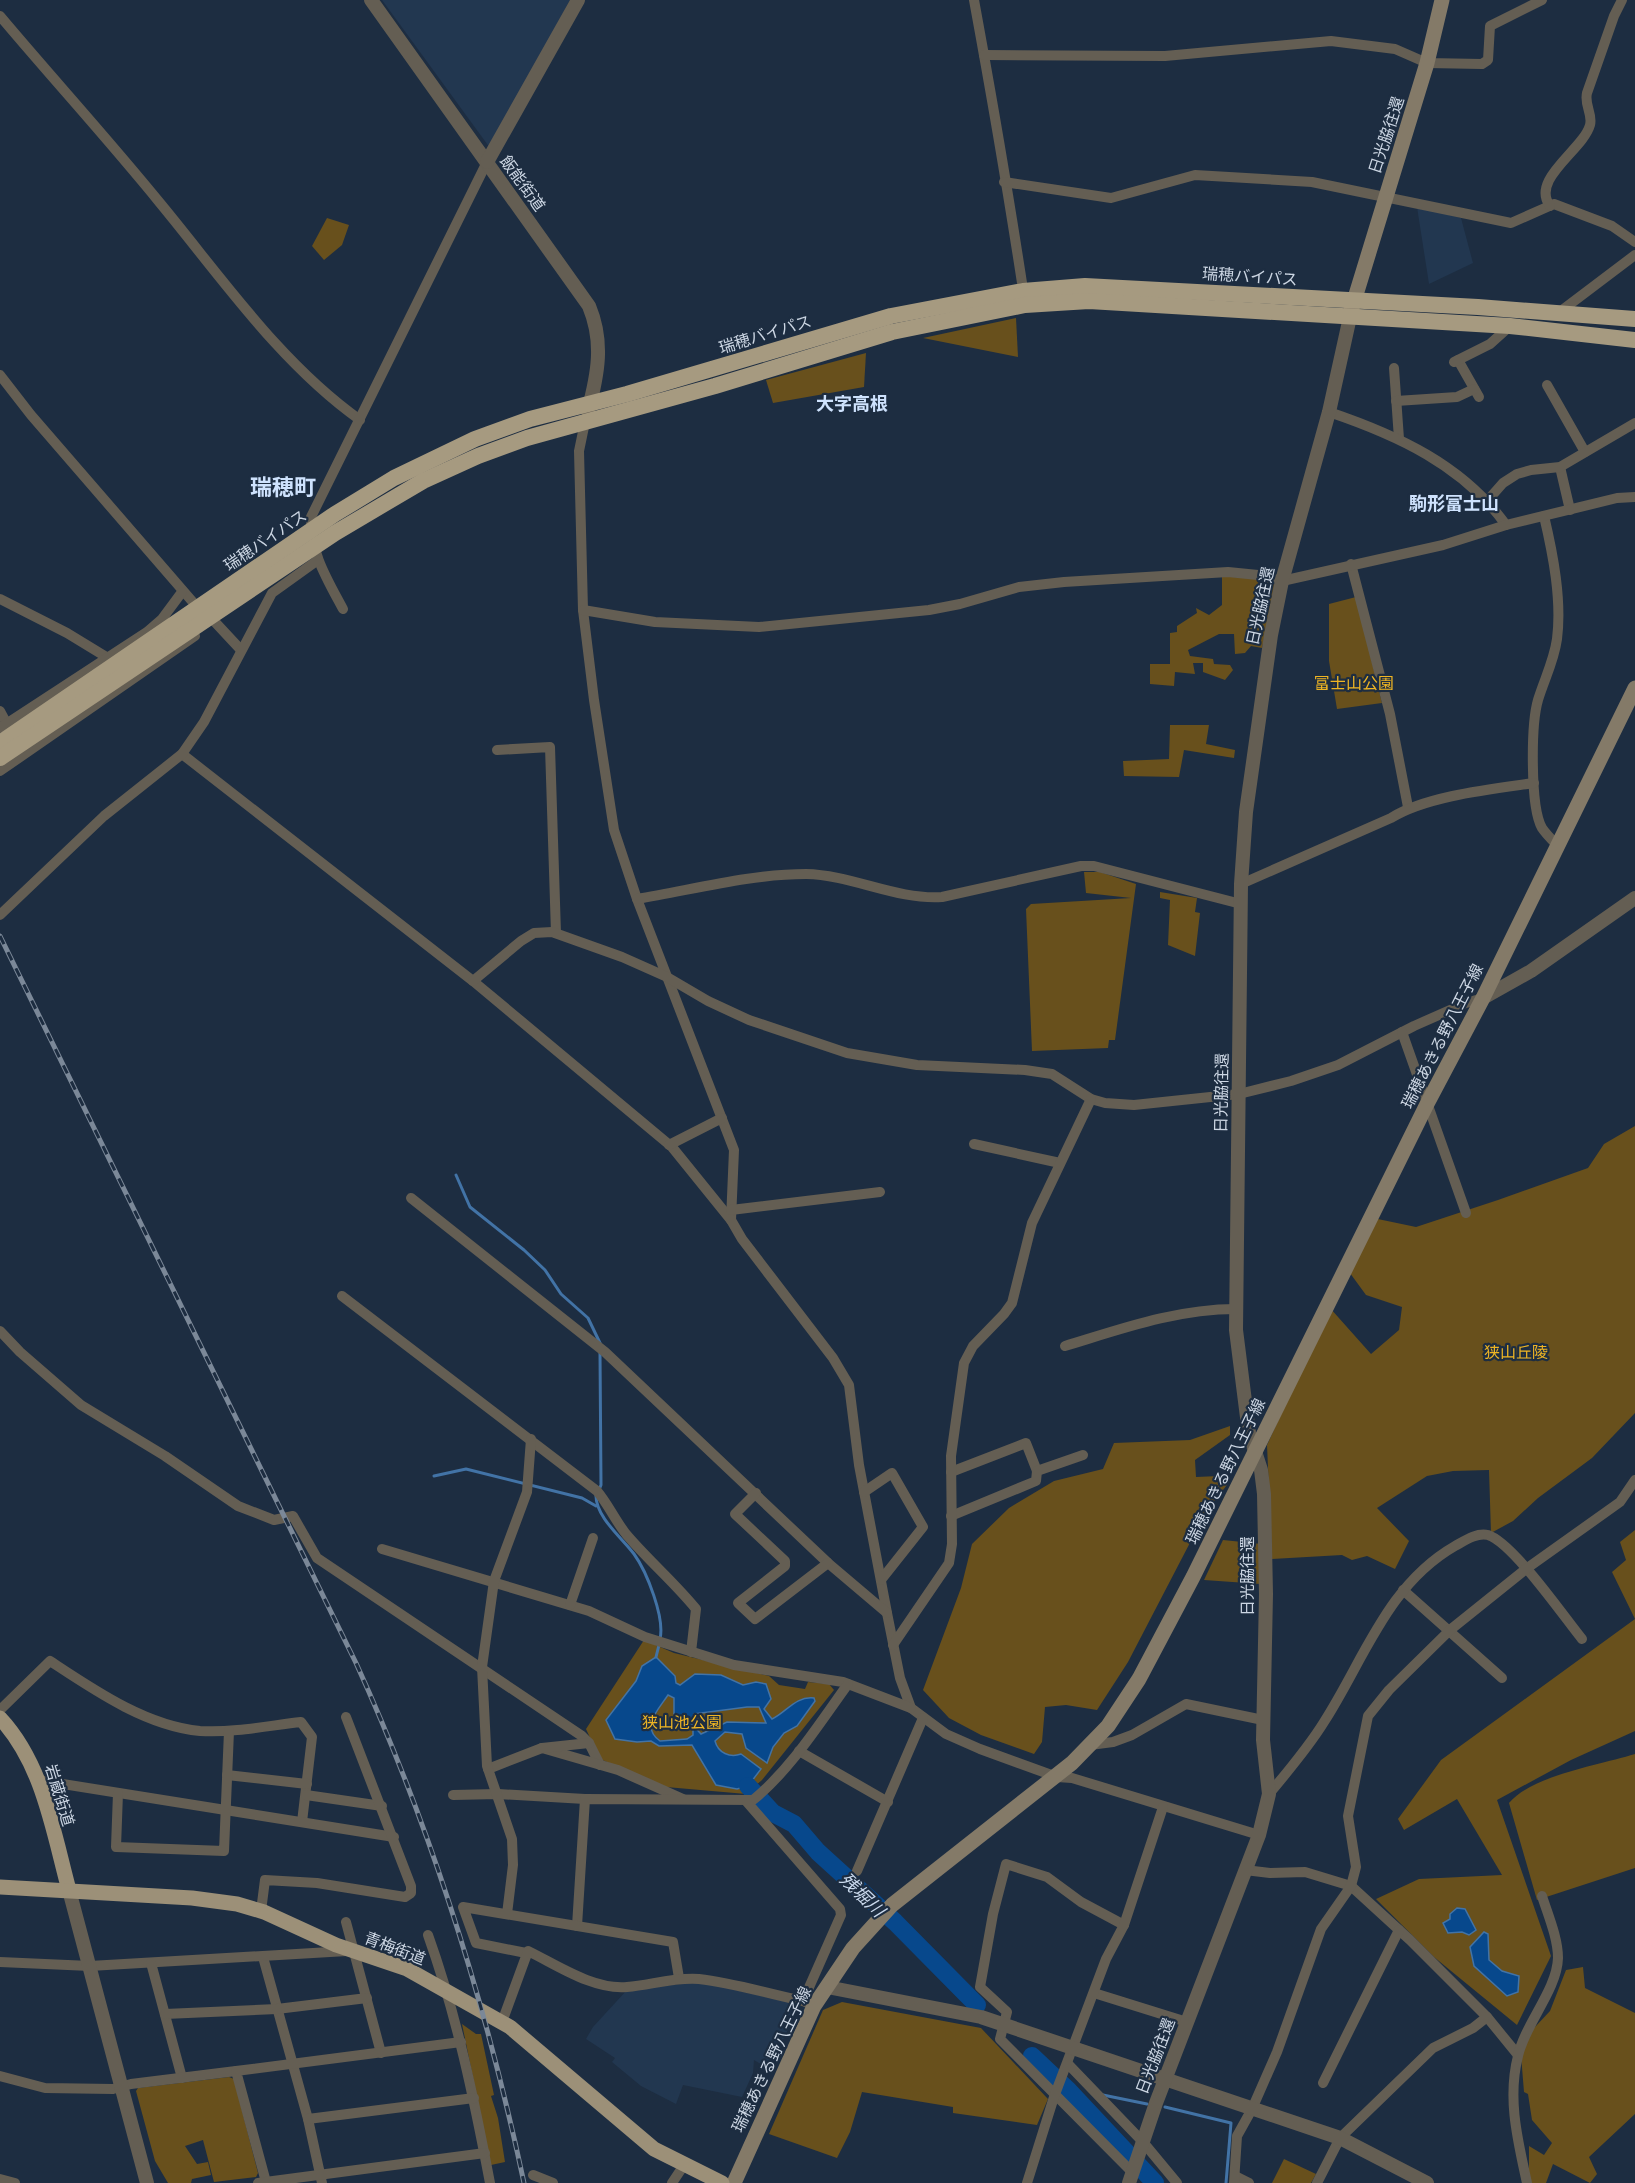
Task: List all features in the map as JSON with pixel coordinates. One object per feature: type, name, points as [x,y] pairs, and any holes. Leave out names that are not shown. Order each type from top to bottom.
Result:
[{"type":"highway","name":"瑞穂バイパス","points":[[0,743],[54,714],[218,616],[314,546],[394,478],[448,451],[521,422],[891,316],[1121,286],[1635,340]]},
{"type":"highway","name":"瑞穂バイパス","points":[[0,758],[54,714],[198,608],[314,546],[441,472],[511,444],[892,332],[1024,298]]},
{"type":"highway","name":"瑞穂バイパス","points":[[1352,309],[1557,314],[1635,319]]},
{"type":"main road","name":"日光脇往還","points":[[1352,309],[1427,63],[1442,0]]},
{"type":"main road","name":"瑞穂あきる野八王子線","points":[[734,2183],[808,2004],[827,1987],[874,1923],[892,1905],[1057,1777],[1090,1745],[1122,1705],[1155,1652],[1428,1102],[1484,999],[1635,688]]},
{"type":"main road","name":"岩蔵街道","points":[[0,1718],[25,1752],[38,1780],[69,1890]]},
{"type":"main road","name":"青梅街道","points":[[0,1886],[202,1899],[261,1911],[354,1951],[413,1972],[502,2022],[642,2140],[684,2165],[722,2183]]},
{"type":"street","name":"飯能街道","points":[[371,0],[589,306],[596,324],[599,357],[585,422]]},
{"type":"street","points":[[343,609],[314,546],[311,517],[488,162],[578,0]]},
{"type":"street","points":[[974,0],[1000,138],[1004,182],[1024,298]]},
{"type":"street","points":[[984,55],[1165,56],[1331,41],[1395,49],[1427,63],[1482,64],[1488,60],[1490,26],[1542,0]]},
{"type":"street","points":[[1550,206],[1545,199],[1545,187],[1589,128],[1591,116],[1585,100],[1614,16],[1622,0]]},
{"type":"street","points":[[0,16],[123,157],[258,324],[331,399],[360,420]]},
{"type":"street","points":[[1004,182],[1111,198],[1195,175],[1312,182],[1511,223],[1554,204],[1612,226],[1635,242]]},
{"type":"street","points":[[1557,314],[1635,255]]},
{"type":"street","name":"日光脇往還","points":[[1132,2175],[1165,2080],[1259,1835],[1269,1794],[1263,1720],[1266,1541],[1264,1494],[1249,1433],[1239,1374],[1236,1309],[1241,884],[1246,812],[1257,727],[1282,581],[1329,412],[1352,309]]},
{"type":"street","points":[[1396,401],[1456,397],[1476,393],[1456,361],[1490,344],[1510,326]]},
{"type":"street","points":[[1394,368],[1399,439]]},
{"type":"street","points":[[0,375],[31,415],[198,608]]},
{"type":"street","points":[[1547,385],[1585,452]]},
{"type":"street","points":[[1329,412],[1399,439],[1455,472],[1488,500],[1506,525]]},
{"type":"street","points":[[585,422],[579,451],[583,610],[614,830],[667,977],[734,1150],[731,1215]]},
{"type":"street","points":[[1488,500],[1503,483],[1517,474],[1560,467],[1635,423]]},
{"type":"street","points":[[1560,467],[1570,510]]},
{"type":"street","points":[[583,610],[655,622],[759,627],[920,611],[960,604],[1019,587],[1064,582],[1227,572],[1282,581],[1443,545],[1506,525],[1617,498],[1635,497]]},
{"type":"street","points":[[1544,516],[1553,567],[1557,637],[1550,669],[1538,700],[1534,724],[1534,783],[1539,820],[1557,845]]},
{"type":"street","points":[[0,915],[104,816],[182,754],[204,722],[272,593],[314,546]]},
{"type":"street","points":[[1351,564],[1390,714],[1408,807]]},
{"type":"street","points":[[0,711],[4,726],[108,658],[162,619],[182,592]]},
{"type":"street","points":[[2,598],[108,658]]},
{"type":"street","points":[[0,771],[143,675],[218,616],[240,650]]},
{"type":"street","points":[[497,750],[550,747],[556,933]]},
{"type":"street","points":[[182,754],[473,981],[669,1145],[731,1215],[742,1239],[838,1365],[849,1385],[864,1492],[893,1645],[904,1694],[911,1708]]},
{"type":"street","points":[[1241,884],[1391,818],[1408,807],[1488,789],[1534,783]]},
{"type":"street","points":[[638,899],[768,877],[807,874],[848,879],[925,898],[942,897],[1082,866],[1112,871],[1155,884],[1241,904]]},
{"type":"street","points":[[473,981],[521,940],[543,931],[556,933],[622,957],[667,977],[708,1001],[749,1020],[847,1053],[917,1065],[1025,1070],[1052,1074],[1091,1099],[1105,1103],[1134,1105],[1239,1094],[1317,1073],[1466,1003],[1484,999],[1531,971],[1635,898]]},
{"type":"street","points":[[1402,1032],[1466,1213]]},
{"type":"street","points":[[893,1645],[943,1576],[949,1563],[952,1544],[951,1456],[967,1354],[1012,1303],[1032,1223],[1091,1099]]},
{"type":"street","points":[[669,1145],[722,1118]]},
{"type":"street","points":[[974,1144],[1060,1163]]},
{"type":"street","points":[[731,1215],[880,1192]]},
{"type":"street","points":[[411,1198],[601,1349],[828,1563],[887,1613]]},
{"type":"street","points":[[342,1296],[598,1492],[625,1533],[645,1556],[664,1571],[696,1609],[691,1652]]},
{"type":"street","points":[[1065,1346],[1187,1312],[1236,1309]]},
{"type":"street","points":[[0,1331],[81,1405],[165,1456],[238,1506],[274,1520],[293,1516],[317,1558],[362,1590],[482,1667],[589,1743],[600,1765]]},
{"type":"street","points":[[507,1914],[513,1865],[512,1839],[488,1769],[482,1667],[494,1581],[527,1485],[531,1439]]},
{"type":"street","points":[[951,1472],[1026,1443],[1037,1471],[1036,1481],[951,1516]]},
{"type":"street","points":[[1037,1471],[1083,1455]]},
{"type":"street","points":[[864,1492],[892,1473],[923,1527],[881,1580]]},
{"type":"street","points":[[1249,2183],[1235,2179],[1237,2136],[1252,2109],[1277,2052],[1321,1929],[1351,1886],[1357,1860],[1348,1816],[1349,1800],[1368,1716],[1389,1690],[1450,1630],[1526,1569],[1620,1502],[1635,1480]]},
{"type":"street","points":[[756,1493],[735,1514],[785,1561],[785,1566],[738,1603],[755,1619],[828,1563]]},
{"type":"street","points":[[1269,1794],[1325,1721],[1380,1621],[1403,1590],[1450,1549],[1468,1539],[1485,1534],[1494,1538],[1526,1569],[1582,1639]]},
{"type":"street","points":[[570,1605],[593,1538]]},
{"type":"street","points":[[382,1549],[570,1605],[660,1641],[748,1669],[848,1684],[911,1708],[946,1734],[980,1749],[1057,1777],[1072,1778],[1259,1835]]},
{"type":"street","points":[[1403,1590],[1502,1678]]},
{"type":"street","points":[[0,1710],[50,1661],[88,1686],[155,1721],[198,1731],[229,1731],[301,1722],[312,1737],[302,1822]]},
{"type":"street","points":[[453,1795],[498,1794],[585,1799],[749,1801],[767,1788],[799,1751],[848,1684]]},
{"type":"street","points":[[1090,1745],[1113,1742],[1132,1736],[1186,1704],[1263,1720]]},
{"type":"street","points":[[261,1911],[265,1880],[317,1883],[409,1896],[411,1886],[394,1837],[346,1717]]},
{"type":"street","points":[[857,1871],[923,1718]]},
{"type":"street","points":[[118,1793],[116,1847],[224,1851],[229,1731]]},
{"type":"street","points":[[488,1769],[542,1748],[589,1743]]},
{"type":"street","points":[[542,1748],[600,1765],[689,1801]]},
{"type":"street","points":[[799,1751],[888,1802]]},
{"type":"street","points":[[227,1774],[307,1784]]},
{"type":"street","points":[[38,1780],[394,1837]]},
{"type":"street","points":[[306,1796],[382,1806]]},
{"type":"street","points":[[577,1926],[585,1799]]},
{"type":"street","points":[[679,1978],[673,1942],[463,1907],[476,1943],[528,1952],[596,1983],[625,1988],[679,1978],[701,1979],[808,2004],[842,1915],[840,1909],[749,1801]]},
{"type":"street","points":[[1027,2183],[1057,2091],[1106,1959],[1124,1925],[1163,1807]]},
{"type":"street","points":[[1124,1925],[1082,1902],[1047,1877],[1006,1864],[993,1914],[981,1987],[1007,2012],[1000,2039],[1057,2091],[1132,2175]]},
{"type":"street","points":[[1245,1870],[1270,1873],[1305,1872],[1351,1886],[1487,2017],[1518,2055]]},
{"type":"street","points":[[69,1890],[147,2183]]},
{"type":"street","points":[[1527,2183],[1516,2133],[1513,2103],[1518,2055],[1523,2038],[1555,1974],[1558,1960],[1557,1948],[1542,1896]]},
{"type":"street","points":[[346,1922],[381,2053]]},
{"type":"street","points":[[1323,2083],[1399,1930]]},
{"type":"street","points":[[428,1935],[448,1992],[461,2042],[490,2183]]},
{"type":"street","points":[[0,1962],[90,1966],[354,1951]]},
{"type":"street","points":[[502,2022],[526,1953]]},
{"type":"street","points":[[263,1957],[308,2119],[322,2179]]},
{"type":"street","points":[[151,1963],[182,2078]]},
{"type":"street","points":[[827,1987],[959,2012],[1005,2025],[1340,2138],[1427,2183]]},
{"type":"street","points":[[1094,1993],[1187,2022]]},
{"type":"street","points":[[165,2014],[277,2009],[367,1998]]},
{"type":"street","points":[[1317,2183],[1340,2138],[1433,2048],[1473,2028],[1487,2017]]},
{"type":"street","points":[[0,2076],[55,2089],[121,2087],[461,2042]]},
{"type":"street","points":[[1067,2067],[1177,2183]]},
{"type":"street","points":[[236,2070],[262,2182],[322,2179],[485,2153]]},
{"type":"street","points":[[308,2119],[474,2098]]},
{"type":"street","points":[[672,2183],[684,2165]]},
{"type":"street","points":[[532,2175],[553,2183]]},
{"type":"street","points":[[0,2179],[15,2183]]},
{"type":"shaded area","points":[[382,0],[570,0],[490,148]]},
{"type":"shaded area","points":[[1417,207],[1461,218],[1473,263],[1429,284]]},
{"type":"shaded area","points":[[701,1982],[796,2004],[795,2015],[769,2069],[754,2060],[753,2073],[742,2097],[683,2085],[676,2104],[641,2086],[612,2062],[615,2058],[586,2039],[593,2027],[627,1990]]},
{"type":"green space","points":[[327,218],[349,225],[342,245],[324,260],[312,246]]},
{"type":"green space","points":[[1016,318],[1018,357],[923,338]]},
{"type":"green space","points":[[866,353],[864,387],[773,403],[766,380]]},
{"type":"green space","points":[[1222,576],[1271,580],[1275,585],[1262,648],[1251,646],[1245,653],[1235,654],[1234,634],[1219,634],[1188,650],[1190,656],[1213,659],[1214,664],[1230,665],[1233,670],[1225,680],[1203,672],[1203,663],[1193,663],[1195,674],[1175,672],[1174,686],[1150,684],[1150,664],[1170,664],[1170,633],[1177,632],[1177,626],[1197,613],[1196,608],[1209,615],[1222,605]]},
{"type":"green space","name":"富士山公園","points":[[1356,597],[1382,703],[1337,709],[1329,661],[1329,604]]},
{"type":"green space","points":[[1170,725],[1209,725],[1206,744],[1235,750],[1234,758],[1184,750],[1179,777],[1124,776],[1123,761],[1169,759]]},
{"type":"green space","points":[[1084,872],[1100,872],[1136,884],[1115,1040],[1109,1040],[1108,1048],[1032,1051],[1026,909],[1031,904],[1131,898],[1086,893]]},
{"type":"green space","points":[[1160,892],[1197,898],[1195,912],[1200,913],[1195,956],[1168,945],[1170,900],[1160,898]]},
{"type":"green space","name":"狭山丘陵","points":[[1635,1126],[1635,1413],[1592,1458],[1538,1498],[1513,1521],[1491,1533],[1489,1470],[1453,1471],[1427,1476],[1377,1508],[1409,1541],[1395,1569],[1367,1556],[1352,1560],[1342,1555],[1272,1559],[1267,1445],[1330,1308],[1371,1354],[1399,1330],[1402,1307],[1366,1295],[1347,1269],[1373,1218],[1416,1227],[1498,1200],[1588,1168],[1604,1144]]},
{"type":"green space","points":[[1230,1426],[1230,1435],[1195,1460],[1196,1477],[1219,1476],[1227,1485],[1207,1510],[1128,1662],[1097,1710],[1066,1705],[1045,1707],[1042,1742],[1034,1754],[981,1735],[949,1718],[923,1690],[961,1588],[972,1544],[1009,1508],[1054,1481],[1103,1469],[1114,1443],[1190,1440]]},
{"type":"green space","points":[[1635,1530],[1635,1619],[1612,1572],[1626,1560],[1620,1542]]},
{"type":"green space","points":[[1223,1540],[1262,1544],[1261,1584],[1204,1580]]},
{"type":"green space","points":[[1635,1619],[1635,1731],[1571,1760],[1497,1800],[1551,1956],[1517,2025],[1434,1957],[1376,1899],[1419,1879],[1502,1875],[1457,1799],[1404,1830],[1398,1819],[1441,1760]]},
{"type":"green space","name":"狭山池公園","points":[[644,1640],[674,1653],[769,1676],[779,1685],[805,1689],[808,1682],[829,1684],[834,1690],[762,1780],[746,1794],[666,1787],[600,1759],[586,1729]]},
{"type":"green space","points":[[1635,1754],[1635,1868],[1537,1900],[1509,1803],[1520,1793],[1550,1778]]},
{"type":"green space","points":[[1583,1967],[1585,1988],[1635,2013],[1635,2114],[1589,2157],[1597,2174],[1590,2183],[1553,2164],[1546,2183],[1532,2183],[1529,2181],[1529,2146],[1544,2155],[1552,2143],[1532,2120],[1528,2094],[1524,2092],[1520,2043],[1550,2011],[1566,1970]]},
{"type":"green space","points":[[842,2002],[981,2028],[1048,2099],[1037,2125],[953,2113],[953,2107],[862,2092],[850,2132],[837,2158],[769,2134],[823,2010]]},
{"type":"green space","points":[[462,2024],[476,2034],[481,2034],[505,2162],[491,2165]]},
{"type":"green space","points":[[229,2077],[234,2079],[258,2173],[256,2177],[214,2182],[203,2140],[185,2146],[197,2164],[208,2162],[211,2175],[192,2179],[191,2183],[168,2183],[155,2161],[136,2091],[138,2088]]},
{"type":"green space","points":[[1284,2159],[1316,2174],[1311,2183],[1272,2183]]},
{"type":"water","points":[[656,1657],[675,1676],[676,1683],[680,1685],[695,1674],[721,1675],[743,1685],[756,1682],[766,1684],[771,1699],[764,1709],[772,1719],[802,1699],[814,1698],[815,1701],[797,1726],[784,1733],[773,1747],[767,1763],[746,1748],[742,1734],[725,1732],[715,1741],[719,1749],[729,1755],[741,1754],[761,1769],[748,1786],[737,1789],[716,1785],[692,1745],[659,1746],[651,1741],[615,1739],[606,1720],[636,1681],[642,1666]],"holes":[[[668,1695],[674,1698],[674,1714],[693,1730],[693,1735],[687,1739],[660,1741],[651,1730],[653,1718]],[[759,1707],[766,1723],[727,1722],[701,1734],[691,1723],[694,1714]]]},
{"type":"water","points":[[1457,1908],[1465,1909],[1476,1930],[1469,1935],[1462,1932],[1448,1933],[1443,1923],[1450,1919],[1450,1914]]},
{"type":"water","points":[[1484,1932],[1488,1934],[1489,1960],[1502,1971],[1519,1976],[1518,1992],[1507,1996],[1474,1966],[1470,1947]]},
{"type":"waterway","points":[[456,1175],[470,1207],[524,1250],[545,1270],[561,1294],[588,1318],[600,1343]]},
{"type":"waterway","points":[[599,1490],[601,1485],[600,1353]]},
{"type":"waterway","points":[[434,1476],[466,1469],[582,1498],[596,1506]]},
{"type":"waterway","points":[[596,1496],[600,1512],[634,1554],[644,1572],[654,1595],[660,1619],[660,1639]]},
{"type":"waterway","points":[[656,1657],[659,1645]]},
{"type":"waterway","name":"残堀川","points":[[748,1786],[773,1813],[794,1824],[818,1852],[895,1922],[977,2005]]},
{"type":"waterway","name":"残堀川","points":[[1032,2056],[1067,2089],[1155,2183]]},
{"type":"waterway","points":[[1103,2095],[1147,2104]]},
{"type":"waterway","points":[[1165,2107],[1231,2123],[1226,2183]]},
{"type":"railway","points":[[0,936],[356,1663],[383,1726],[433,1854],[454,1919],[492,2050],[524,2183]]},
{"type":"district","name":"大字高根","points":[[852,404]]},
{"type":"district","name":"瑞穂町","points":[[283,487]]},
{"type":"district","name":"駒形富士山","points":[[1454,504]]}]
